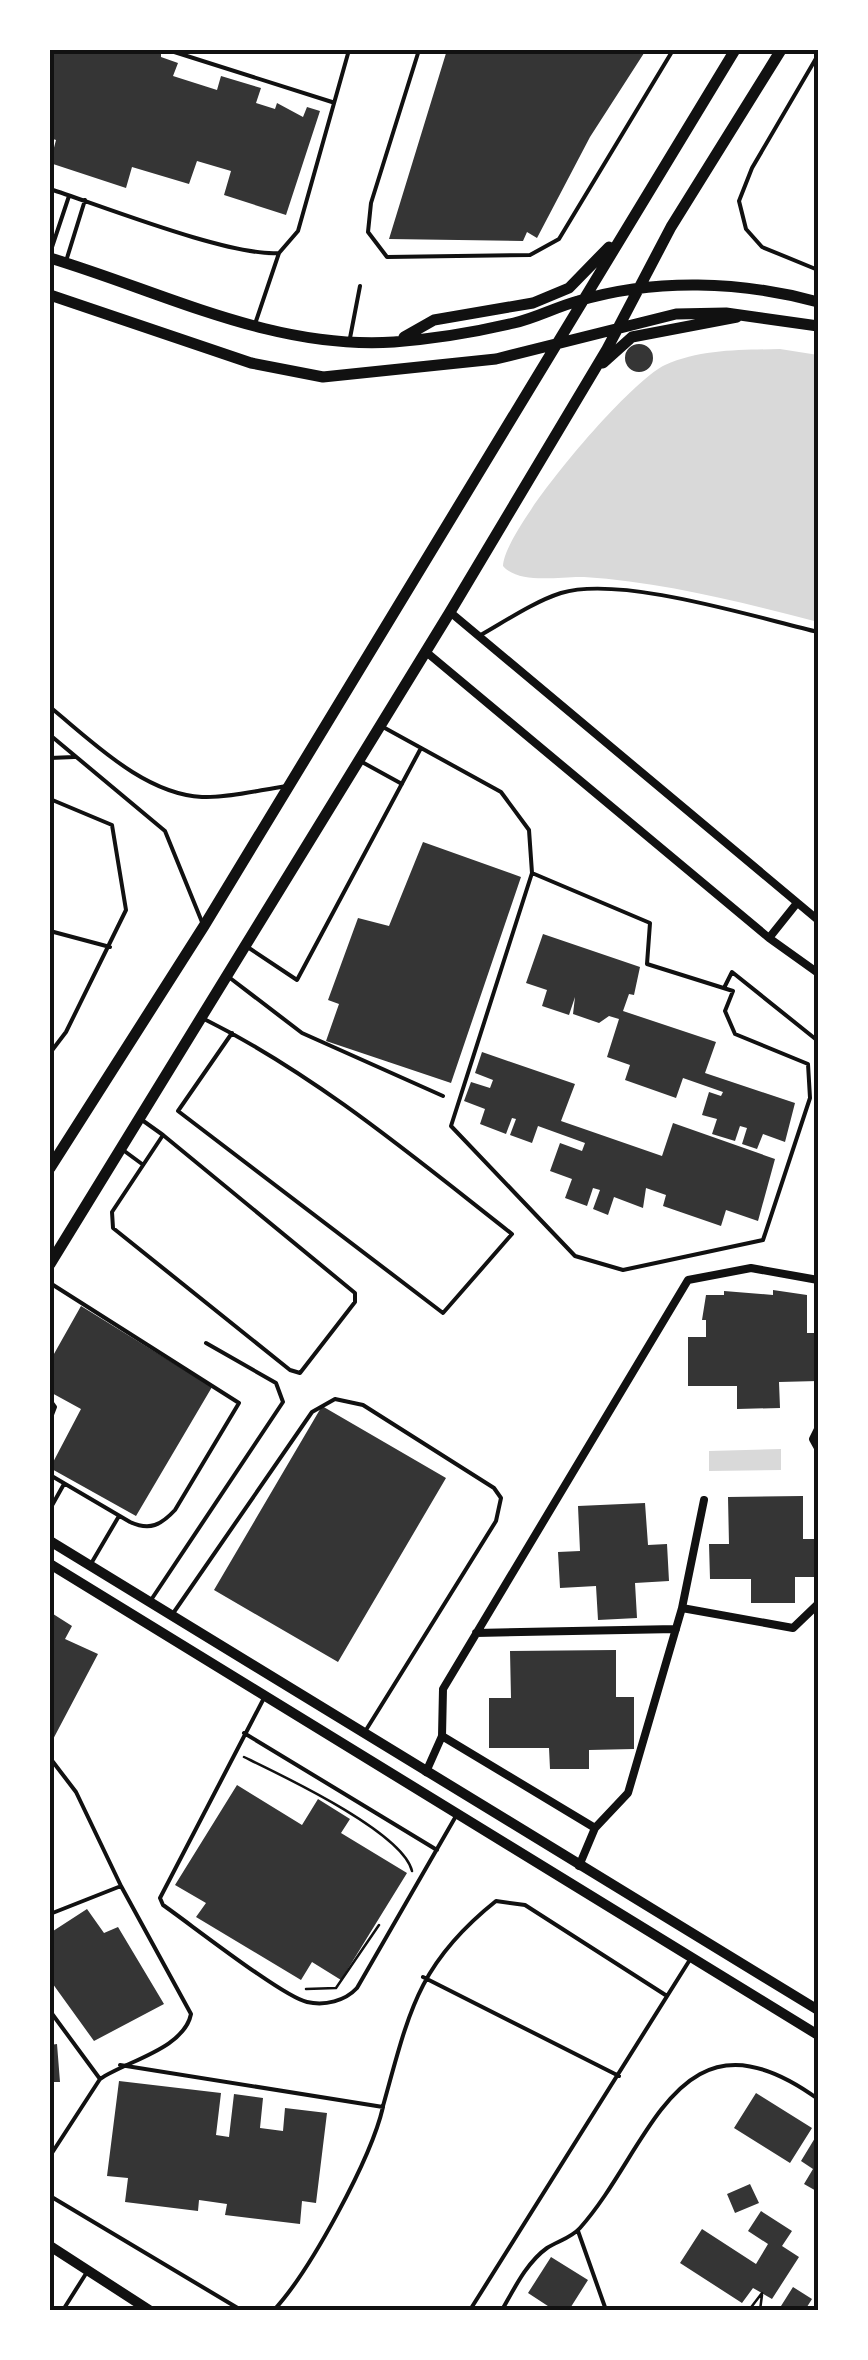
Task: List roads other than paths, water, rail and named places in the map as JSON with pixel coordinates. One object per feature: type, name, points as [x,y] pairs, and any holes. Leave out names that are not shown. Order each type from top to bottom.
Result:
[{"type":"main road","points":[[50,1168],[204,926],[734,50]]},
{"type":"main road","points":[[50,1264],[142,1120],[378,724],[450,612],[594,370],[671,227],[782,50]]},
{"type":"main road","points":[[396,342],[434,320],[533,304],[568,288],[630,223]]},
{"type":"main road","points":[[50,255],[254,327],[350,342],[396,342],[512,323],[580,300],[638,290],[702,285],[780,292],[818,302]]},
{"type":"main road","points":[[50,295],[251,363],[324,377],[490,360],[676,314],[741,315],[818,326]]},
{"type":"main road","points":[[594,370],[632,338],[741,315]]},
{"type":"street","points":[[450,612],[818,920]]},
{"type":"street","points":[[425,651],[768,938],[818,973]]},
{"type":"street","points":[[768,938],[797,903]]},
{"type":"street","points":[[426,1772],[442,1736],[442,1688],[688,1280],[751,1268],[818,1280]]},
{"type":"street","points":[[818,1428],[812,1439],[818,1448]]},
{"type":"street","points":[[580,1866],[596,1828],[628,1793],[682,1608],[704,1500]]},
{"type":"street","points":[[50,1541],[818,2010]]},
{"type":"street","points":[[50,1564],[818,2035]]},
{"type":"street","points":[[682,1608],[793,1628],[818,1604]]},
{"type":"street","points":[[476,1634],[676,1630]]},
{"type":"street","points":[[442,1736],[596,1828]]},
{"type":"street","points":[[50,2246],[150,2310]]},
{"type":"lane","points":[[168,50],[332,102]]},
{"type":"lane","points":[[419,50],[370,204],[368,232],[387,258],[530,254],[559,239],[672,50]]},
{"type":"lane","points":[[254,327],[279,252],[298,231],[347,51]]},
{"type":"lane","points":[[818,55],[752,168],[739,200],[746,229],[762,248],[818,270]]},
{"type":"lane","points":[[50,189],[228,245],[264,254],[279,252]]},
{"type":"lane","points":[[50,255],[69,195]]},
{"type":"lane","points":[[66,262],[85,200]]},
{"type":"lane","points":[[350,342],[360,286]]},
{"type":"lane","points":[[478,636],[560,594],[599,587],[726,610],[818,632]]},
{"type":"lane","points":[[50,707],[145,780],[178,794],[204,797],[287,786]]},
{"type":"lane","points":[[378,724],[501,792],[529,830],[532,873],[451,1126],[575,1256],[623,1270],[763,1240],[812,1080],[808,1064],[734,1034],[725,1012],[733,991],[647,964],[650,923],[532,873]]},
{"type":"lane","points":[[50,735],[165,830],[204,926]]},
{"type":"lane","points":[[246,946],[298,980],[421,748]]},
{"type":"lane","points":[[50,758],[74,757]]},
{"type":"lane","points":[[358,760],[402,784]]},
{"type":"lane","points":[[50,798],[112,825],[126,910],[110,947],[50,1054]]},
{"type":"lane","points":[[50,930],[110,947]]},
{"type":"lane","points":[[724,987],[732,972],[818,1040]]},
{"type":"lane","points":[[228,976],[302,1033],[443,1096]]},
{"type":"lane","points":[[202,1018],[232,1033],[364,1121],[512,1234],[443,1313],[178,1112],[232,1033]]},
{"type":"lane","points":[[142,1120],[163,1135],[355,1292],[355,1302],[300,1373],[290,1370],[117,1234],[112,1212],[163,1135]]},
{"type":"lane","points":[[123,1150],[142,1164]]},
{"type":"lane","points":[[50,1283],[239,1402],[167,1519],[141,1527],[50,1475]]},
{"type":"lane","points":[[149,1604],[283,1402],[276,1383],[206,1342]]},
{"type":"lane","points":[[171,1616],[312,1412],[336,1399],[363,1405],[494,1488],[500,1498],[496,1521],[364,1734]]},
{"type":"lane","points":[[50,1400],[54,1407],[50,1420]]},
{"type":"lane","points":[[50,1509],[64,1484]]},
{"type":"lane","points":[[90,1566],[119,1516]]},
{"type":"lane","points":[[264,1697],[160,1898],[163,1905],[302,2001],[349,1997],[456,1816]]},
{"type":"lane","points":[[244,1734],[437,1850]]},
{"type":"lane","points":[[50,1758],[76,1792],[121,1886],[191,2014],[189,2024],[174,2040],[120,2065],[100,2079],[50,2156]]},
{"type":"lane","points":[[50,1914],[121,1886]]},
{"type":"lane","points":[[274,2310],[350,2191],[377,2134],[424,1977],[465,1926],[496,1901],[512,1900],[667,1996]]},
{"type":"lane","points":[[470,2310],[692,1956]]},
{"type":"lane","points":[[424,1977],[620,2076]]},
{"type":"lane","points":[[50,2011],[100,2079]]},
{"type":"lane","points":[[120,2065],[384,2106]]},
{"type":"lane","points":[[502,2310],[532,2262],[578,2231],[667,2101],[700,2070],[749,2067],[780,2076],[818,2099]]},
{"type":"lane","points":[[50,2196],[241,2310]]},
{"type":"lane","points":[[578,2231],[606,2310]]},
{"type":"lane","points":[[63,2310],[88,2270]]}]
